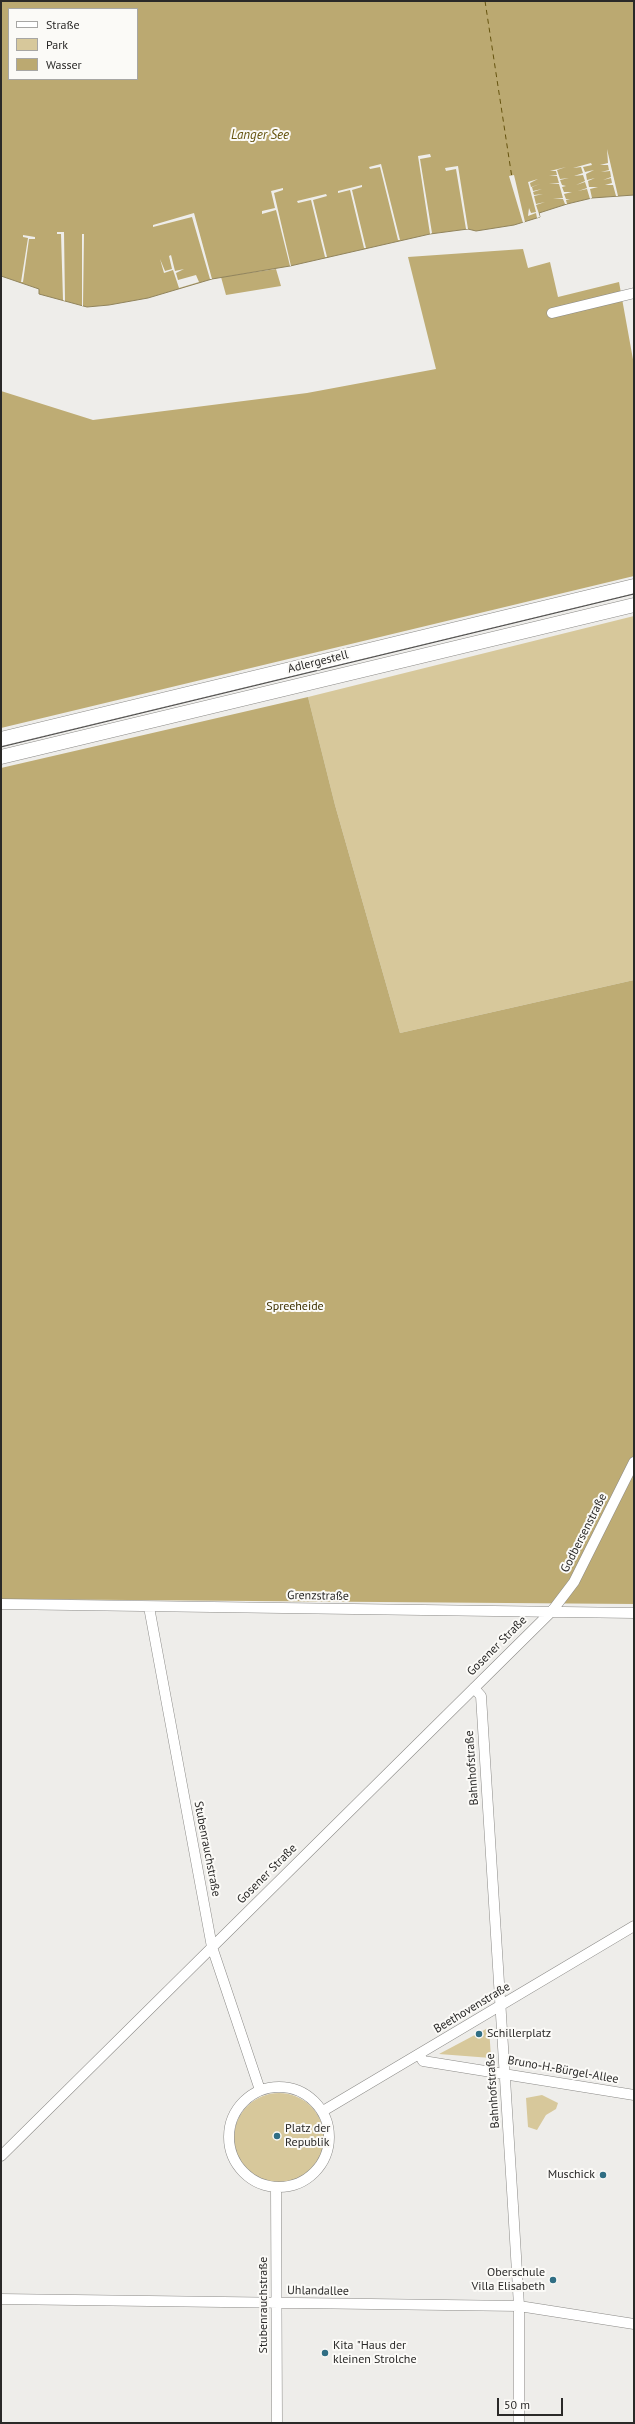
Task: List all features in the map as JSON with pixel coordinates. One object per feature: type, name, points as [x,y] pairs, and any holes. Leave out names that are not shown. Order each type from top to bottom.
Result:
[{"type":"main road","name":"Adlergestell","points":[[1,739],[634,586]]},
{"type":"main road","name":"Adlergestell","points":[[1,758],[634,605]]},
{"type":"street","points":[[552,313],[634,293]]},
{"type":"street","name":"Godbersenstraße","points":[[552,1611],[571,1587],[634,1462]]},
{"type":"street","name":"Grenzstraße","points":[[1,1604],[634,1613]]},
{"type":"street","name":"Stubenrauchstraße","points":[[149,1607],[212,1947],[260,2090]]},
{"type":"street","name":"Gosener Straße","points":[[1,2156],[552,1611]]},
{"type":"street","name":"Bahnhofstraße","points":[[474,1688],[481,1696],[501,2005],[518,2306],[519,2423]]},
{"type":"street","name":"Beethovenstraße","points":[[323,2111],[634,1926]]},
{"type":"street","name":"Bruno-H.-Bürgel-Allee","points":[[419,2054],[423,2061],[634,2095]]},
{"type":"street","points":[[281,2086],[298,2090],[316,2102],[323,2111],[330,2134],[329,2146],[321,2165],[311,2176],[300,2183],[276,2187],[255,2181],[246,2175],[239,2167],[230,2149],[229,2132],[234,2115],[248,2098],[260,2090],[281,2086]]},
{"type":"street","name":"Stubenrauchstraße","points":[[276,2187],[277,2423]]},
{"type":"street","name":"Uhlandallee","points":[[1,2299],[277,2304],[518,2306],[634,2324]]},
{"type":"green space","points":[[523,249],[528,268],[550,262],[558,297],[619,282],[634,365],[634,576],[1,728],[1,391],[93,420],[307,393],[436,369],[408,257]]},
{"type":"green space","points":[[276,269],[281,286],[226,295],[221,277]]},
{"type":"green space","points":[[634,616],[634,980],[400,1033],[335,805],[308,697]]},
{"type":"green space","name":"Spreeheide","points":[[308,697],[335,805],[400,1033],[634,980],[634,1604],[1,1599],[1,768]]},
{"type":"green space","points":[[489,2027],[491,2058],[439,2054],[488,2028]]},
{"type":"green space","name":"Platz der Republik","points":[[279,2093],[296,2096],[311,2106],[321,2121],[324,2138],[321,2155],[311,2170],[296,2180],[279,2183],[262,2180],[247,2170],[237,2155],[234,2138],[237,2121],[247,2106],[262,2096]]},
{"type":"green space","points":[[542,2095],[558,2103],[556,2109],[546,2115],[537,2130],[528,2127],[526,2098]]},
{"type":"water","name":"Langer See","points":[[1,1],[634,1],[634,195],[592,198],[539,213],[540,217],[514,225],[476,231],[468,229],[430,234],[290,266],[212,279],[148,298],[109,305],[87,307],[39,294],[39,289],[1,276]]},
{"type":"pier","points":[[607,149],[618,196],[616,196],[613,185],[605,185],[612,183],[611,178],[603,180],[611,177],[610,171],[601,172],[609,170],[608,165],[600,165],[608,163]]},
{"type":"pier","points":[[430,154],[431,157],[420,159],[432,233],[430,234],[418,156]]},
{"type":"pier","points":[[591,163],[592,165],[583,167],[585,172],[594,170],[586,174],[587,180],[595,178],[588,181],[589,187],[598,187],[590,189],[592,198],[590,199],[587,189],[578,191],[587,188],[585,182],[576,185],[585,181],[583,175],[574,176],[583,173],[581,167],[573,168]]},
{"type":"pier","points":[[381,164],[400,240],[398,240],[380,167],[370,169],[369,167]]},
{"type":"pier","points":[[458,166],[468,229],[466,229],[456,169],[446,171],[445,168]]},
{"type":"pier","points":[[566,167],[557,170],[560,179],[569,178],[560,180],[562,185],[566,186],[562,187],[564,192],[572,192],[564,194],[566,199],[570,199],[566,200],[567,204],[565,204],[563,199],[553,198],[563,198],[559,184],[549,183],[559,183],[557,176],[549,175],[557,175],[556,171],[550,171]]},
{"type":"pier","points":[[514,175],[525,222],[523,223],[509,176]]},
{"type":"pier","points":[[538,179],[530,183],[531,187],[540,184],[532,187],[533,191],[542,189],[533,192],[534,195],[543,194],[534,196],[536,204],[545,202],[536,205],[540,217],[537,218],[536,213],[528,216],[529,208],[531,213],[536,212],[528,182]]},
{"type":"pier","points":[[362,185],[362,187],[352,190],[366,248],[364,248],[350,190],[338,193],[338,191]]},
{"type":"pier","points":[[283,188],[283,190],[274,193],[291,266],[276,210],[262,214],[262,211],[275,208],[271,191]]},
{"type":"pier","points":[[326,194],[327,196],[313,200],[327,257],[325,257],[311,200],[298,203],[297,201]]},
{"type":"pier","points":[[194,213],[212,279],[210,279],[192,217],[153,227],[153,225]]},
{"type":"pier","points":[[57,232],[64,232],[65,301],[63,300],[61,234],[57,234]]},
{"type":"pier","points":[[82,234],[84,234],[83,306],[82,306]]},
{"type":"pier","points":[[23,235],[35,237],[35,239],[29,239],[23,282],[21,282],[28,238],[23,237]]},
{"type":"pier","points":[[171,255],[175,271],[184,269],[176,273],[178,280],[196,275],[199,282],[179,288],[173,270],[164,273],[160,259],[165,271],[172,269],[169,256]]},
{"type":"ferry route","points":[[485,1],[512,178]]},
{"type":"tram line","points":[[1,747],[634,594]]},
{"type":"place","name":"Schillerplatz","points":[[479,2034]]},
{"type":"place","name":"Platz der Republik","points":[[277,2136]]},
{"type":"place","name":"Muschick","points":[[603,2175]]},
{"type":"place","name":"Oberschule Villa Elisabeth","points":[[553,2280]]},
{"type":"place","name":"Kita \"Haus der kleinen Strolche","points":[[325,2353]]}]
